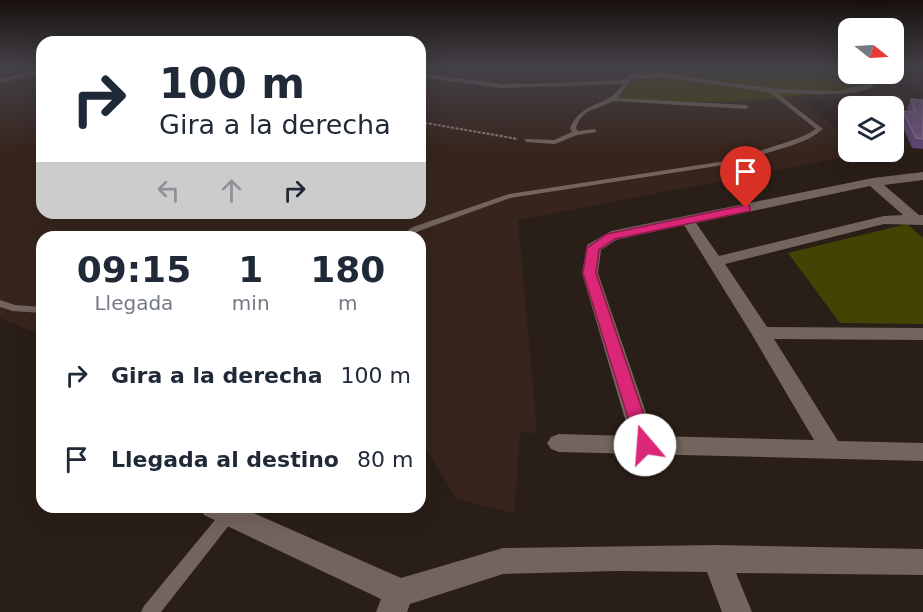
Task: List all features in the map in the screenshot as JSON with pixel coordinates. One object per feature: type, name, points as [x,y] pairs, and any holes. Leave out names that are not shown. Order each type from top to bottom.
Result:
[{"type":"street","points":[[645,445],[590,273],[593,248],[611,236],[873,182],[923,176]]},
{"type":"street","points":[[873,182],[920,221]]},
{"type":"street","points":[[716,262],[884,220],[920,221]]},
{"type":"street","points":[[688,221],[761,333],[831,449]]},
{"type":"street","points":[[761,333],[923,334]]},
{"type":"street","points":[[559,443],[923,452]]},
{"type":"street","points":[[225,513],[396,603],[443,578],[503,561],[716,558],[923,562]]},
{"type":"street","points":[[716,558],[737,612]]},
{"type":"lane","points":[[614,99],[617,96]]},
{"type":"lane","points":[[412,231],[508,196],[741,161],[753,154],[786,146],[820,129],[777,96]]},
{"type":"lane","points":[[576,133],[573,128],[577,116],[585,110],[614,99],[746,107]]},
{"type":"lane","points":[[527,140],[555,142],[576,133],[594,131]]},
{"type":"lane","points":[[0,303],[13,308],[36,310]]},
{"type":"lane","points":[[150,612],[220,513]]},
{"type":"path","points":[[426,123],[527,140]]},
{"type":"shaded area","points":[[0,96],[36,96],[36,219],[426,219],[426,96],[902,96],[838,96],[838,100],[802,100],[838,130],[838,158],[518,220],[537,433],[520,432],[514,513],[457,499],[426,450],[426,231],[36,231],[36,333],[0,318]]},
{"type":"shaded area","points":[[620,96],[799,96],[704,102],[618,99]]},
{"type":"shaded area","points":[[907,224],[923,238],[923,324],[840,323],[788,253]]},
{"type":"building","points":[[911,99],[923,100],[923,139],[916,138],[904,113],[904,111],[915,112]]},
{"type":"route","points":[[645,445],[590,273],[593,248],[611,236],[746,208]]}]
